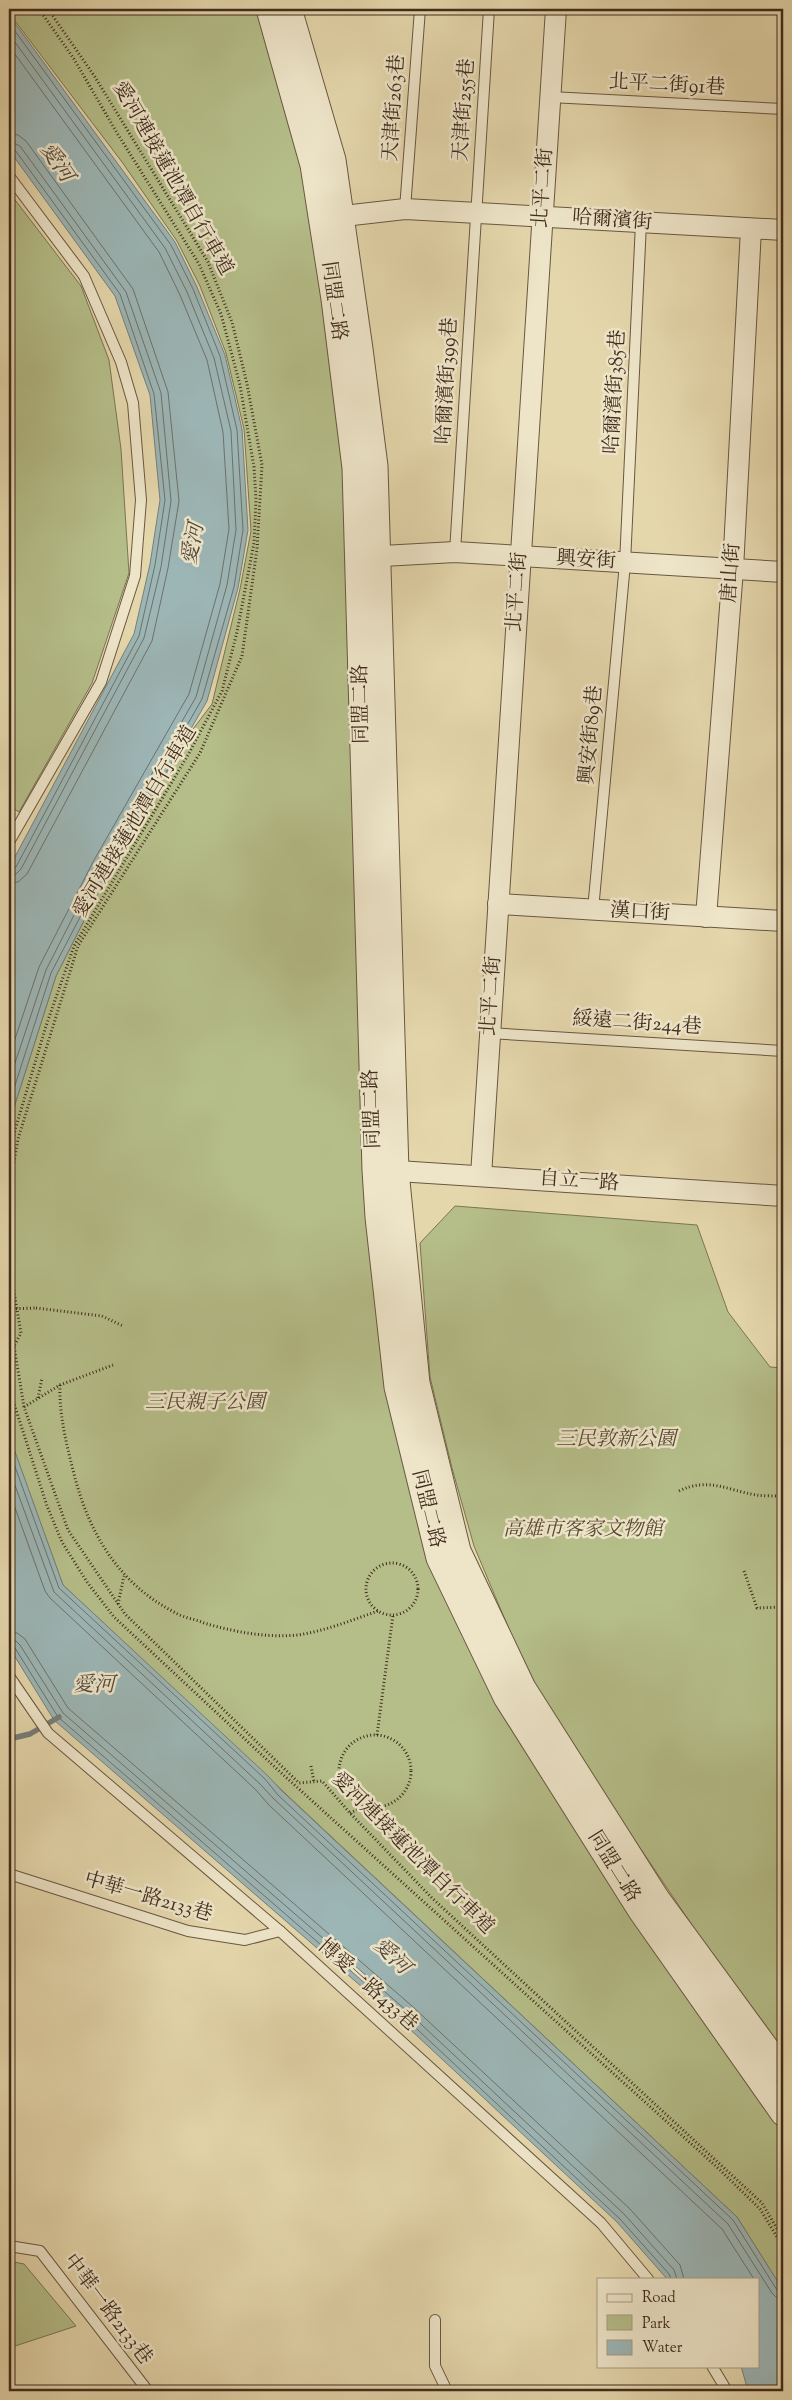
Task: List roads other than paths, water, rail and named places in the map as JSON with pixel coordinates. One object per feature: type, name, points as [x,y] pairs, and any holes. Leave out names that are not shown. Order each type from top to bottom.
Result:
[{"type":"street","name":"同盟二路","points":[[269,9],[313,165],[331,217]]},
{"type":"street","name":"同盟二路","points":[[289,9],[332,160],[331,217],[334,300],[354,468],[368,557],[385,1171],[417,1383],[449,1554],[506,1697],[641,1911],[783,2113]]},
{"type":"street","name":"北平二街","points":[[480,1176],[556,9]]},
{"type":"street","name":"哈爾濱街","points":[[331,217],[405,209],[783,230]]},
{"type":"street","name":"唐山街","points":[[706,917],[733,569],[751,229]]},
{"type":"street","name":"興安街","points":[[368,557],[455,552],[783,572]]},
{"type":"street","name":"漢口街","points":[[498,904],[783,921]]},
{"type":"street","name":"自立一路","points":[[385,1171],[783,1196]]},
{"type":"street","name":"同盟二路","points":[[449,1554],[523,1688],[657,1899],[783,2071]]},
{"type":"lane","name":"天津街263巷","points":[[405,209],[420,9]]},
{"type":"lane","name":"天津街255巷","points":[[476,213],[489,9]]},
{"type":"lane","name":"北平二街91巷","points":[[550,97],[783,110]]},
{"type":"lane","points":[[9,176],[84,276],[121,362],[133,404],[142,500],[134,576],[101,682],[9,842]]},
{"type":"lane","name":"哈爾濱街399巷","points":[[455,552],[476,213]]},
{"type":"lane","name":"哈爾濱街385巷","points":[[625,563],[641,223]]},
{"type":"lane","name":"興安街89巷","points":[[593,910],[625,563]]},
{"type":"lane","name":"綏遠二街244巷","points":[[489,1033],[783,1051]]},
{"type":"lane","name":"博愛一路433巷","points":[[9,1676],[48,1733],[280,1931],[601,2223],[647,2278]]},
{"type":"lane","name":"中華一路2133巷","points":[[9,1874],[188,1930],[244,1940],[280,1931]]},
{"type":"lane","name":"中華一路2133巷","points":[[9,2246],[40,2251],[148,2391]]},
{"type":"lane","points":[[435,2320],[435,2366],[446,2391]]},
{"type":"lane","points":[[713,2368],[727,2391]]},
{"type":"water","name":"愛河","points":[[9,15],[175,242],[197,287],[225,355],[242,429],[248,530],[238,588],[207,701],[109,871],[56,976],[9,1123],[9,868],[134,634],[150,564],[160,500],[150,395],[115,296],[9,150]]},
{"type":"water","name":"愛河","points":[[9,1435],[63,1585],[737,2217],[783,2290],[783,2391],[748,2391],[742,2368],[760,2368],[760,2278],[666,2278],[617,2222],[400,2020],[54,1720],[9,1647]]},
{"type":"waterway","points":[[9,1739],[30,1734],[59,1717]]},
{"type":"park label","name":"三民親子公園","points":[[205,1403]]},
{"type":"park label","name":"三民敦新公園","points":[[616,1440]]},
{"type":"park label","name":"高雄市客家文物館","points":[[583,1530]]}]
